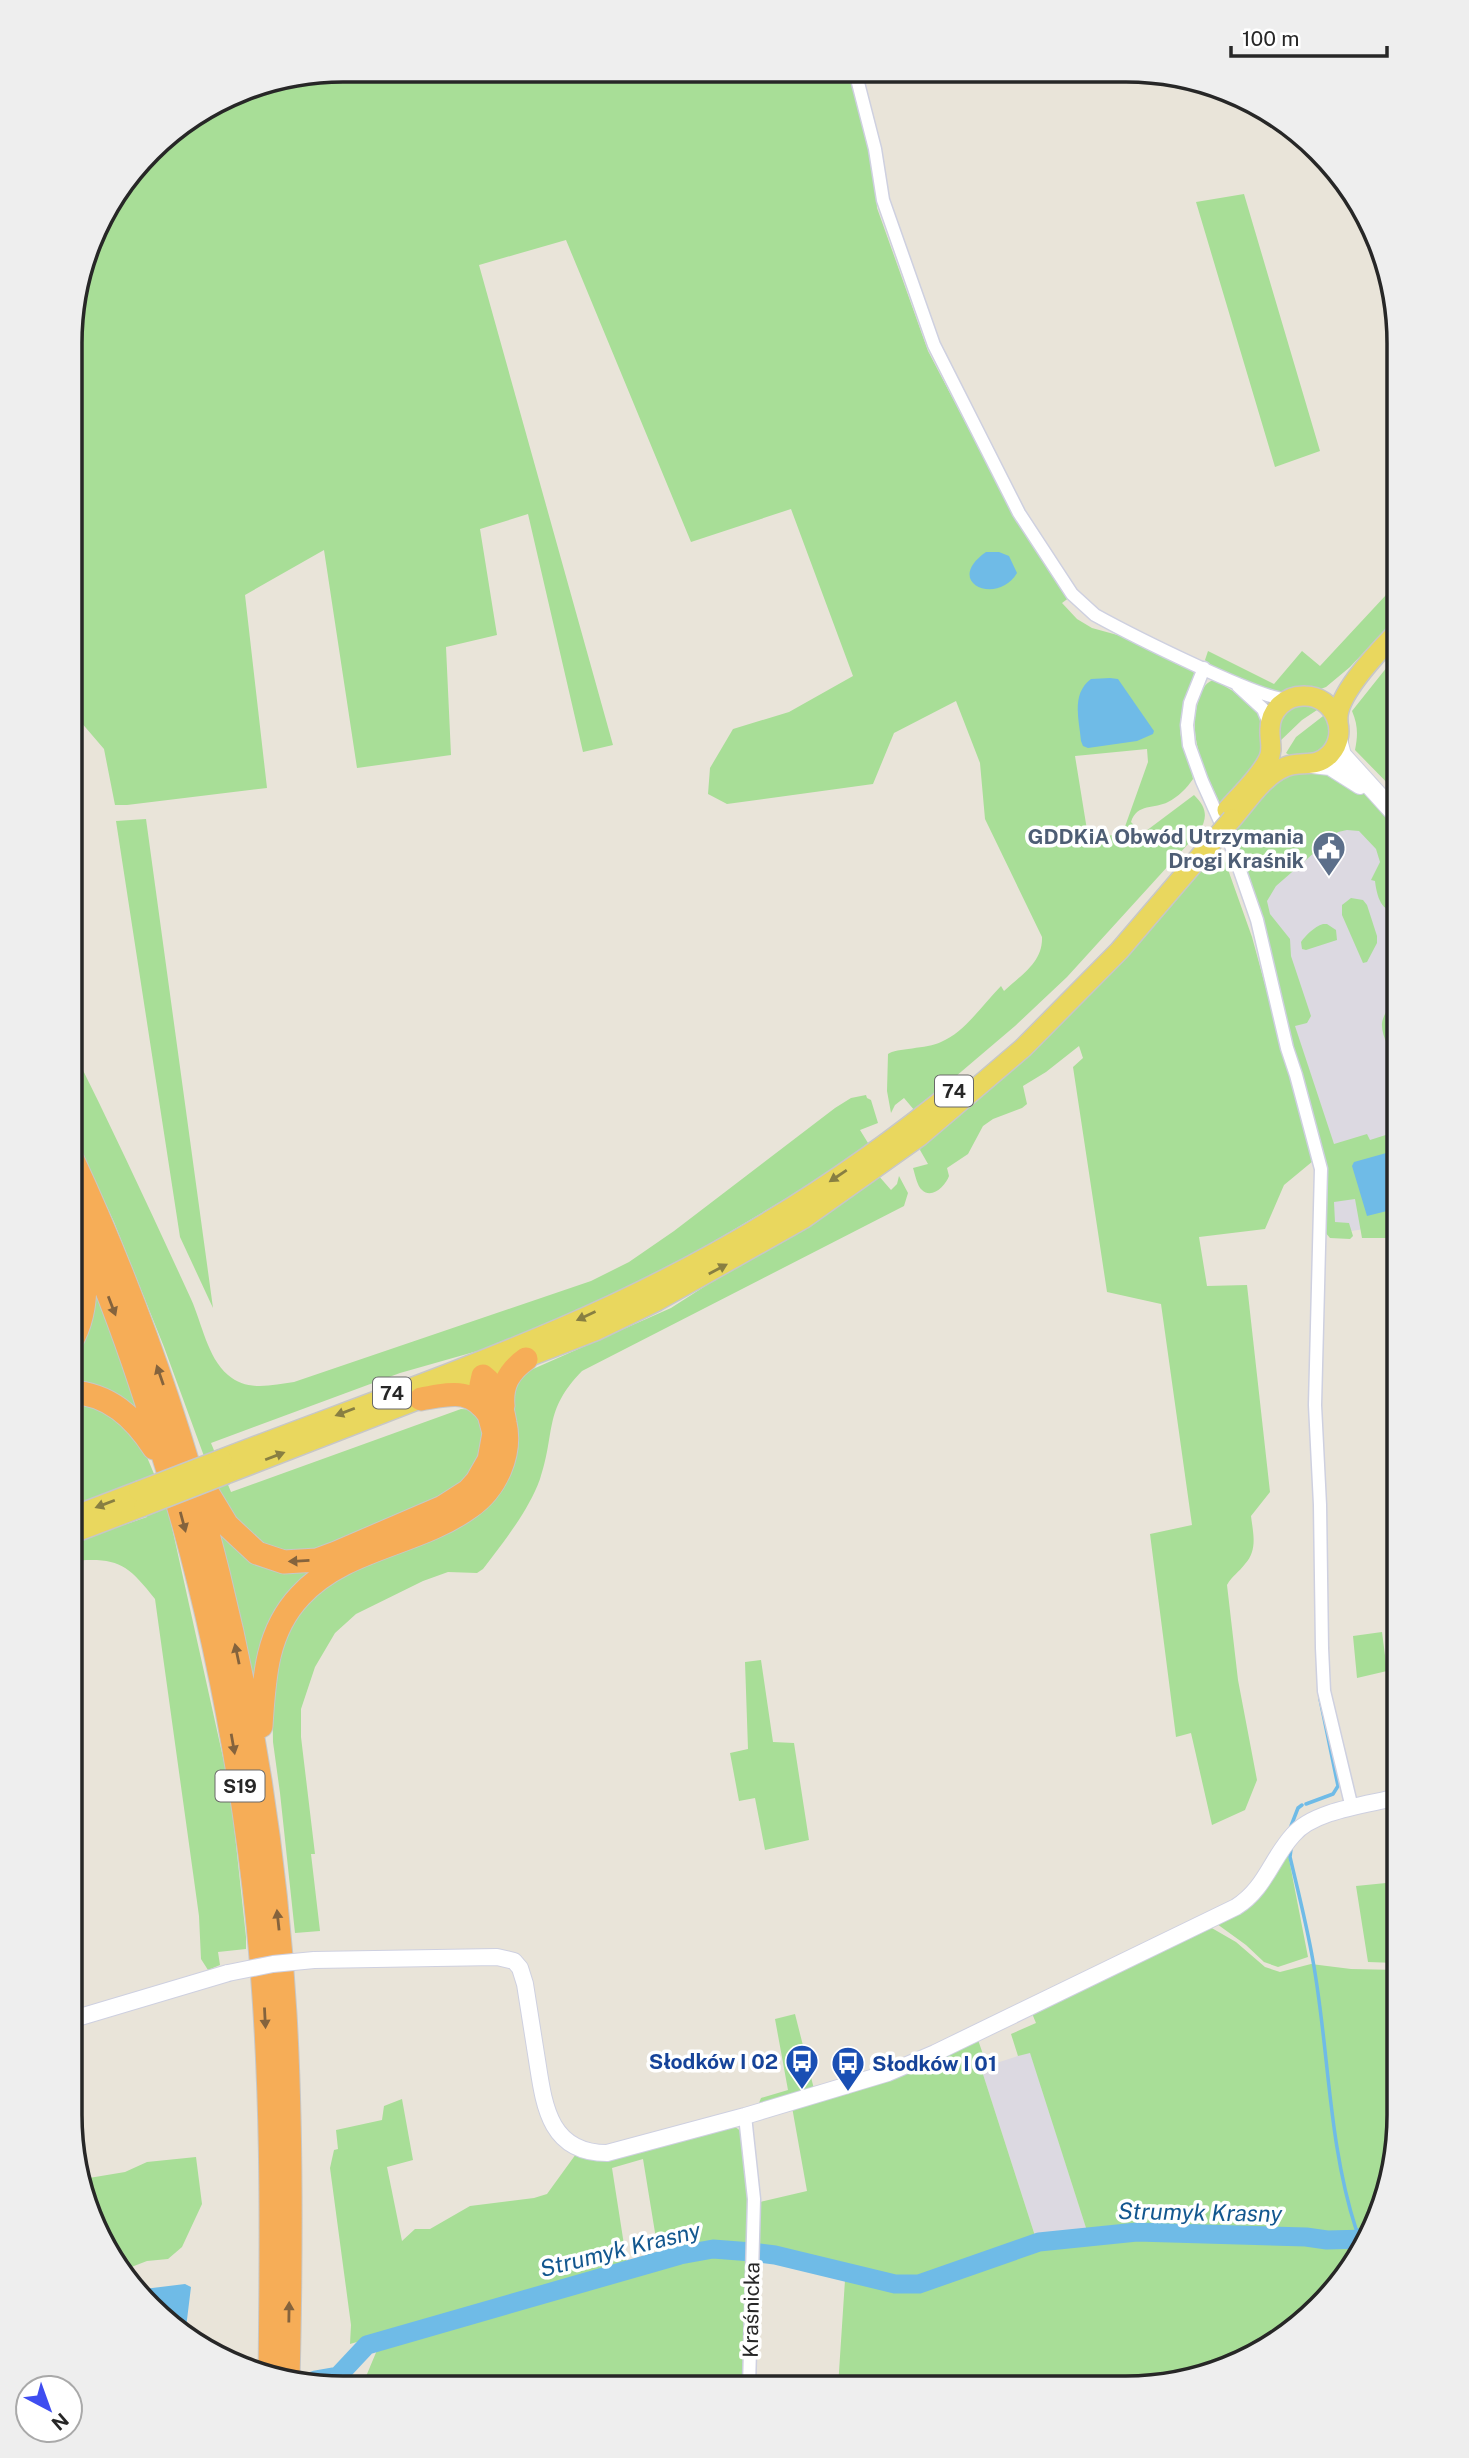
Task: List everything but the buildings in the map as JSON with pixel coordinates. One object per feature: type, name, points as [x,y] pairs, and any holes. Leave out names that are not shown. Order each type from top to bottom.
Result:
[{"type":"highway","name":"S19","points":[[82,1180],[139,1319],[181,1440],[229,1615],[259,1769],[277,1910],[288,2066],[288,2370]]},
{"type":"highway","name":"S19","points":[[82,1234],[132,1359],[169,1474],[221,1678],[241,1790],[258,1927],[269,2132],[270,2365]]},
{"type":"highway","points":[[82,1254],[85,1297],[82,1314]]},
{"type":"highway","points":[[181,1440],[211,1502],[245,1543],[264,1556],[284,1562],[317,1560],[406,1524],[443,1507],[468,1491],[489,1460],[504,1384],[510,1374],[526,1359]]},
{"type":"highway","points":[[259,1769],[265,1671],[273,1639],[286,1615],[311,1586],[340,1566],[449,1519],[478,1501],[496,1477],[506,1451],[506,1426],[481,1385],[480,1368]]},
{"type":"highway","points":[[421,1399],[457,1393],[465,1395],[497,1415]]},
{"type":"highway","points":[[82,1394],[98,1396],[123,1411],[144,1433],[169,1474]]},
{"type":"main road","name":"74","points":[[224,1467],[421,1399],[688,1267],[805,1199],[877,1150],[994,1058],[1046,1010],[1230,814],[1272,776],[1283,768],[1305,765],[1328,756],[1338,731],[1337,712],[1341,702],[1369,662],[1387,643]]},
{"type":"main road","name":"74","points":[[1230,814],[1268,762],[1271,752],[1270,733],[1276,710],[1291,698],[1331,691],[1369,662]]},
{"type":"main road","points":[[1311,696],[1328,705],[1338,731],[1342,755],[1387,806]]},
{"type":"main road","points":[[1270,733],[1283,758],[1305,765],[1330,766],[1380,799]]},
{"type":"main road","name":"74","points":[[82,1514],[141,1498],[480,1368],[526,1359],[618,1320],[729,1262],[803,1219],[920,1136],[1023,1048],[1083,990],[1165,899],[1211,835]]},
{"type":"main road","name":"74","points":[[82,1528],[141,1498]]},
{"type":"street","points":[[858,82],[870,126],[883,200],[934,345],[1019,513],[1054,568],[1084,606],[1104,620],[1235,684],[1276,699],[1291,698]]},
{"type":"street","points":[[1204,668],[1190,703],[1187,725],[1189,745],[1232,848],[1257,920],[1287,1048],[1321,1169],[1315,1405],[1324,1691],[1352,1808]]},
{"type":"street","points":[[1235,684],[1263,709],[1270,733]]},
{"type":"street","points":[[82,2016],[228,1973],[274,1964],[314,1960],[497,1957],[514,1961],[520,1968],[525,1984],[547,2114],[560,2135],[584,2150],[607,2153],[745,2116],[888,2073],[1230,1910],[1258,1889],[1286,1843],[1312,1820],[1387,1800]]},
{"type":"street","name":"Kraśnicka","points":[[745,2116],[754,2199],[749,2376]]},
{"type":"shaded area","points":[[1336,814],[1387,839],[1387,1225],[1352,1231],[1332,1227],[1253,886]]},
{"type":"shaded area","points":[[1030,2052],[1087,2231],[1036,2239],[981,2068]]},
{"type":"green space","points":[[854,82],[874,171],[877,208],[928,351],[1015,518],[1070,597],[1062,603],[1077,619],[1092,628],[1121,636],[1194,673],[1180,729],[1193,779],[1175,798],[1142,809],[1131,822],[1142,834],[1194,795],[1202,804],[1205,813],[1199,832],[1067,977],[1015,1026],[915,1111],[904,1098],[895,1105],[891,1113],[887,1091],[888,1054],[935,1044],[958,1032],[1001,986],[1004,991],[1024,973],[1039,954],[1042,937],[985,819],[980,763],[956,701],[894,733],[873,784],[727,804],[708,794],[710,768],[733,729],[789,712],[853,676],[791,509],[691,542],[566,240],[479,265],[613,745],[583,752],[528,514],[480,529],[497,635],[446,647],[451,755],[357,768],[324,550],[245,595],[267,788],[115,805],[104,749],[82,723],[84,309],[96,259],[117,213],[136,184],[171,147],[198,126],[243,102],[309,84]],"holes":[[[1147,749],[1148,762],[1122,835],[1088,836],[1075,756]]]},
{"type":"green space","points":[[1244,194],[1320,451],[1275,467],[1196,202]]},
{"type":"green space","points":[[1387,594],[1387,628],[1350,667],[1326,687],[1318,690],[1278,694],[1208,664],[1205,660],[1208,651],[1274,684],[1302,651],[1320,666]]},
{"type":"green space","points":[[1387,667],[1387,783],[1355,750],[1357,730],[1352,711]]},
{"type":"green space","points":[[1213,680],[1254,707],[1261,717],[1263,727],[1261,762],[1220,804],[1196,742],[1195,729],[1200,695],[1205,686]]},
{"type":"green space","points":[[1296,702],[1320,708],[1302,720],[1278,743],[1280,714]]},
{"type":"green space","points":[[1327,713],[1330,716],[1330,746],[1323,753],[1291,756],[1286,753],[1296,737]]},
{"type":"green space","points":[[1319,769],[1361,790],[1387,815],[1387,909],[1381,903],[1375,881],[1371,880],[1380,862],[1376,849],[1359,831],[1347,830],[1338,832],[1276,886],[1267,901],[1270,914],[1290,939],[1291,956],[1311,1016],[1307,1023],[1295,1026],[1334,1144],[1367,1134],[1370,1140],[1387,1135],[1387,1238],[1362,1238],[1355,1199],[1334,1202],[1335,1222],[1349,1223],[1353,1236],[1350,1239],[1330,1238],[1325,1232],[1326,1208],[1237,846],[1240,844],[1232,828],[1279,776]]},
{"type":"green space","points":[[146,819],[213,1308],[180,1237],[116,821]]},
{"type":"green space","points":[[1220,847],[1252,937],[1313,1161],[1284,1185],[1265,1229],[1199,1237],[1207,1286],[1247,1285],[1270,1492],[1251,1516],[1254,1541],[1252,1553],[1227,1585],[1238,1680],[1257,1780],[1245,1810],[1212,1825],[1191,1733],[1176,1737],[1150,1534],[1192,1525],[1161,1304],[1107,1292],[1073,1067],[1083,1058],[1079,1046],[1023,1086],[1027,1104],[983,1126],[968,1154],[947,1168],[949,1176],[938,1190],[926,1193],[922,1190],[913,1168],[928,1164],[920,1150],[923,1142]]},
{"type":"green space","points":[[1351,898],[1363,900],[1367,905],[1377,936],[1377,943],[1367,962],[1363,963],[1342,915],[1342,905]]},
{"type":"green space","points":[[1323,924],[1336,930],[1337,940],[1302,949],[1303,939]]},
{"type":"green space","points":[[1387,1011],[1387,1043],[1382,1028]]},
{"type":"green space","points":[[82,1069],[191,1299],[215,1359],[235,1380],[243,1384],[268,1386],[294,1382],[591,1281],[629,1262],[674,1231],[851,1098],[866,1095],[871,1100],[878,1123],[860,1130],[868,1143],[841,1166],[669,1268],[527,1337],[400,1373],[211,1443],[231,1492],[461,1409],[477,1410],[484,1434],[482,1455],[463,1481],[427,1505],[299,1555],[274,1552],[246,1537],[223,1508],[164,1347],[114,1222],[82,1153]]},
{"type":"green space","points":[[878,1175],[891,1190],[897,1184],[899,1176],[908,1193],[904,1206],[582,1371],[561,1398],[556,1410],[545,1463],[529,1503],[483,1569],[477,1573],[448,1572],[423,1581],[356,1614],[335,1633],[315,1667],[301,1709],[301,1737],[315,1854],[311,1854],[320,1931],[295,1933],[273,1742],[272,1680],[282,1645],[297,1614],[329,1582],[457,1523],[511,1391],[524,1373],[671,1308]]},
{"type":"green space","points":[[95,1287],[142,1421],[119,1397],[104,1389],[82,1383],[82,1342],[88,1332]]},
{"type":"green space","points":[[82,1401],[97,1404],[139,1438],[167,1505],[230,1789],[246,1949],[218,1952],[220,1965],[208,1970],[201,1959],[199,1916],[155,1599],[137,1577],[120,1565],[100,1560],[82,1560],[82,1539],[147,1517],[133,1483],[82,1503]]},
{"type":"green space","points":[[218,1529],[323,1567],[266,1631],[259,1648],[254,1684]]},
{"type":"green space","points":[[1382,1632],[1387,1671],[1357,1678],[1353,1636]]},
{"type":"green space","points":[[761,1660],[773,1742],[794,1743],[809,1840],[765,1850],[755,1798],[739,1801],[730,1753],[748,1749],[745,1662]]},
{"type":"green space","points":[[1288,1854],[1308,1957],[1278,1967],[1264,1962],[1217,1924],[1252,1903],[1266,1889]]},
{"type":"green space","points":[[1386,1883],[1387,1963],[1368,1962],[1356,1886]]},
{"type":"green space","points":[[1210,1927],[1236,1942],[1265,1967],[1280,1972],[1311,1964],[1387,1970],[1385,2149],[1373,2199],[1357,2236],[1136,2228],[1087,2231],[1030,2053],[1018,2056],[1011,2034],[1036,2023],[1031,2011]]},
{"type":"green space","points":[[795,2014],[814,2089],[759,2103],[761,2098],[788,2090],[775,2019]]},
{"type":"green space","points":[[977,2037],[985,2060],[992,2058],[994,2064],[981,2068],[1036,2239],[917,2280],[895,2279],[846,2267],[846,2271],[759,2251],[760,2202],[807,2191],[792,2107]]},
{"type":"green space","points":[[402,2099],[413,2160],[387,2167],[402,2241],[415,2229],[430,2229],[470,2206],[547,2194],[576,2154],[734,2126],[742,2132],[748,2189],[747,2249],[713,2246],[659,2257],[643,2159],[612,2168],[627,2264],[350,2344],[351,2325],[330,2168],[334,2150],[338,2149],[336,2130],[382,2120],[384,2106]]},
{"type":"green space","points":[[196,2157],[202,2204],[182,2247],[168,2259],[147,2261],[131,2267],[102,2215],[90,2178],[125,2172],[147,2162]]},
{"type":"green space","points":[[1128,2238],[1353,2244],[1322,2287],[1285,2322],[1241,2349],[1193,2367],[1160,2374],[1126,2376],[839,2376],[845,2280],[913,2290],[1037,2248]]},
{"type":"green space","points":[[713,2251],[747,2254],[743,2376],[366,2376],[380,2343],[681,2256]]},
{"type":"water","points":[[986,552],[999,552],[1009,556],[1017,573],[1008,583],[987,589],[971,581],[970,573],[974,563]]},
{"type":"water","points":[[1091,679],[1118,679],[1154,731],[1137,741],[1088,748],[1083,746],[1081,741],[1078,707],[1081,692]]},
{"type":"water","points":[[1387,1153],[1387,1211],[1367,1216],[1352,1166],[1354,1162]]},
{"type":"water","points":[[185,2284],[191,2287],[186,2324],[171,2311],[148,2288]]},
{"type":"waterway","points":[[1306,1804],[1333,1794],[1338,1786],[1320,1699]]},
{"type":"waterway","points":[[1291,1826],[1298,1808],[1302,1805]]},
{"type":"waterway","points":[[1291,1849],[1290,1857],[1318,1994],[1334,2130],[1347,2196],[1356,2229],[1360,2231]]},
{"type":"waterway","name":"Strumyk Krasny","points":[[338,2376],[367,2345],[680,2255],[713,2249],[775,2255],[895,2284],[919,2284],[1039,2242],[1137,2232],[1355,2239]]},
{"type":"place","name":"GDDKiA Obwód Utrzymania Drogi Kraśnik","points":[[1329,878]]},
{"type":"place","name":"Słodków I 02","points":[[802,2091]]},
{"type":"place","name":"Słodków I 01","points":[[848,2093]]}]
